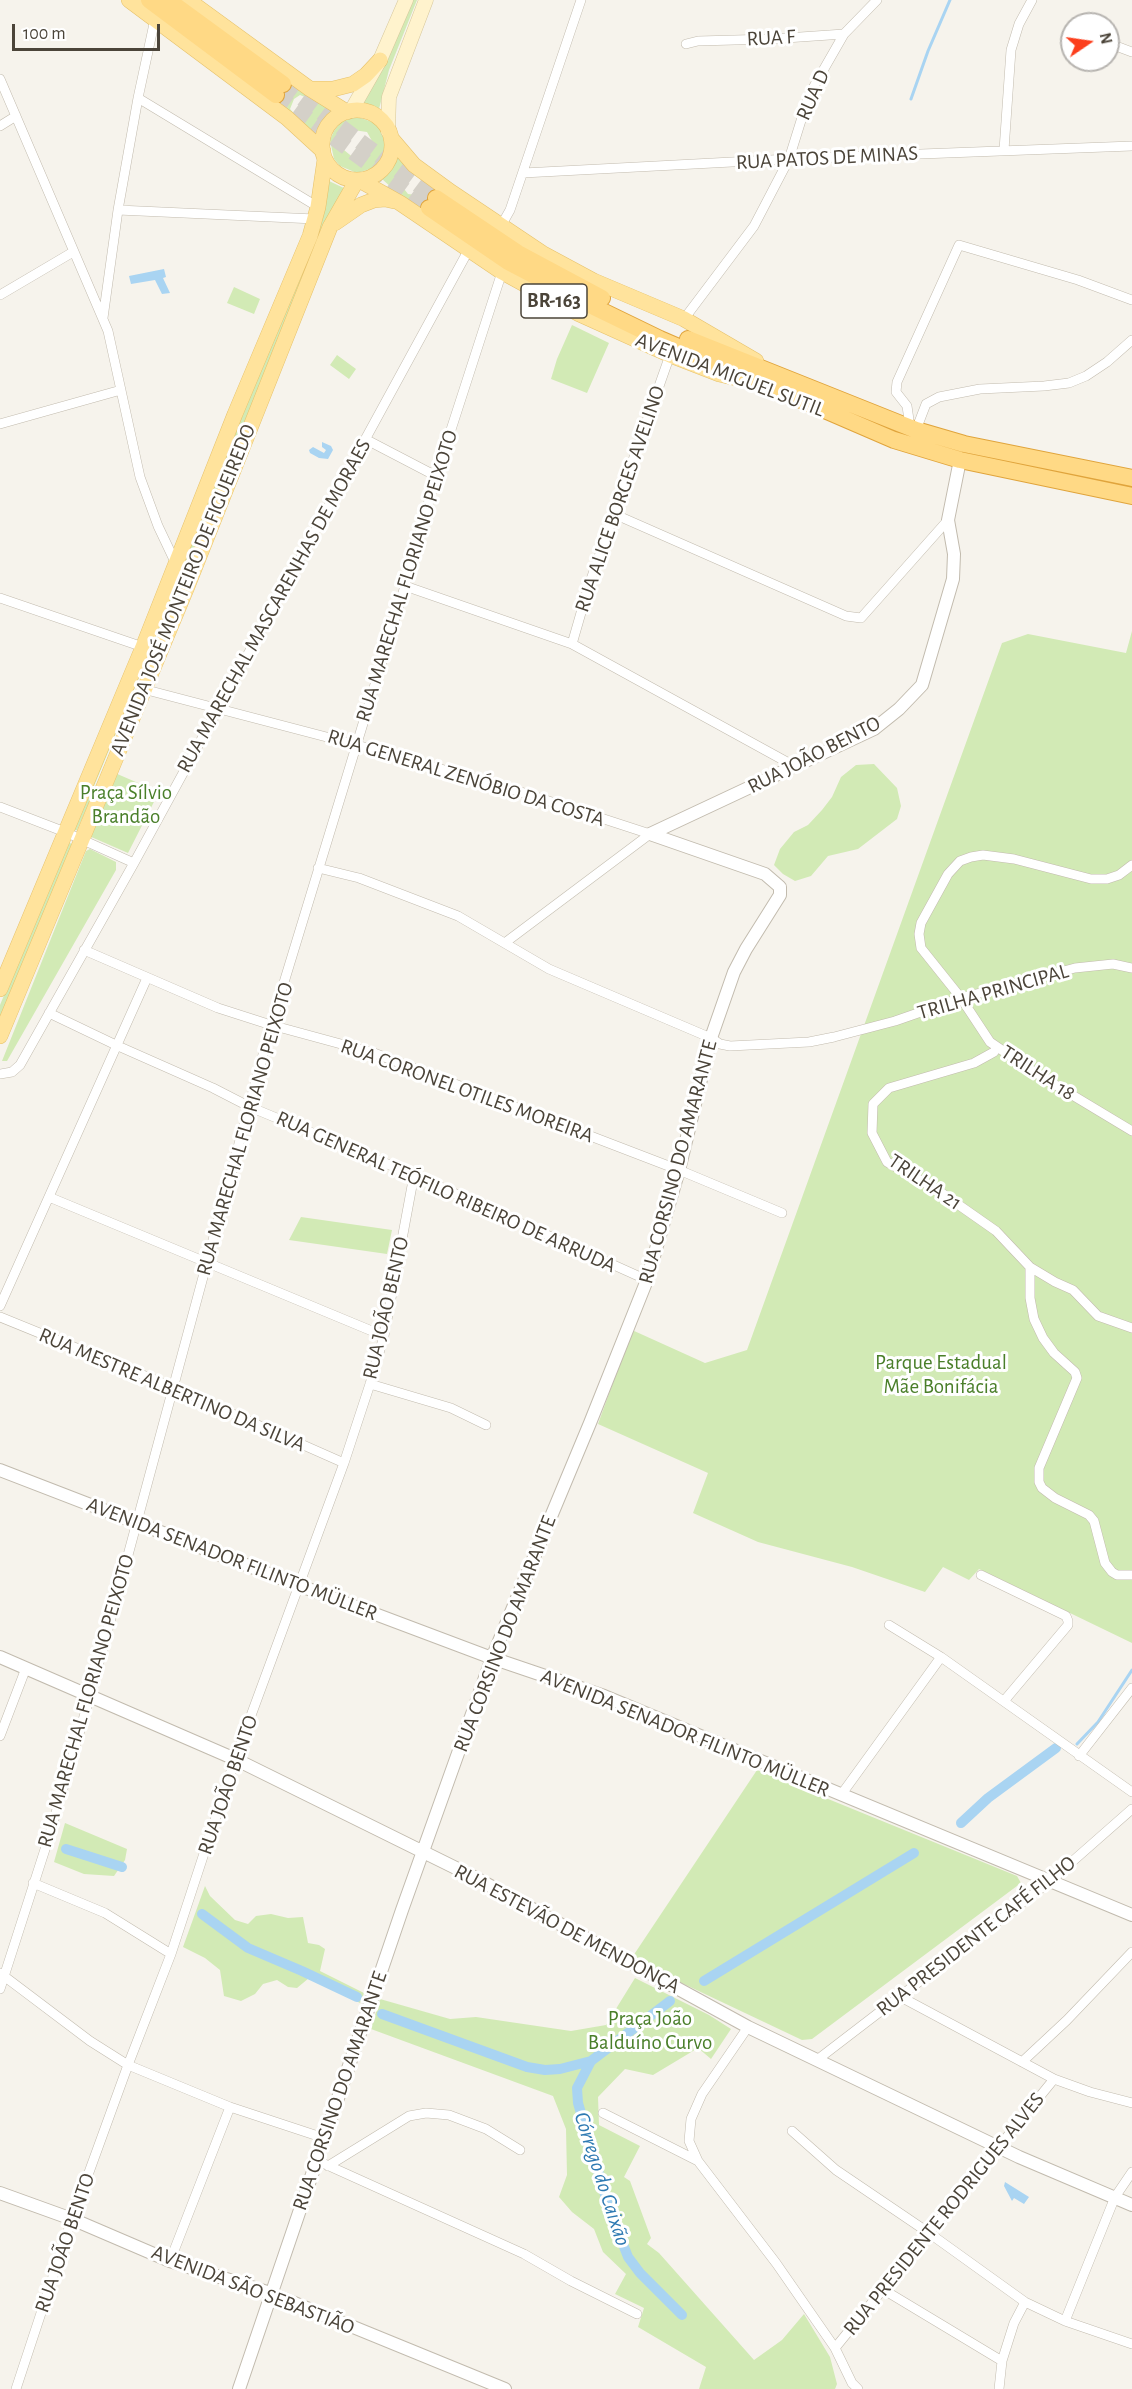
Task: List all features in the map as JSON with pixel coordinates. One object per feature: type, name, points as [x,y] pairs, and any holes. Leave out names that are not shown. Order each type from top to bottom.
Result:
[{"type":"highway","points":[[149,0],[279,89],[168,0]]},
{"type":"highway","name":"BR-163","points":[[433,203],[592,293],[771,379]]},
{"type":"highway","name":"AVENIDA MIGUEL SUTIL","points":[[771,379],[964,444],[1132,478]]},
{"type":"highway","name":"AVENIDA MIGUEL SUTIL","points":[[771,379],[894,440],[960,460],[1132,496]]},
{"type":"main road","name":"BR-163","points":[[129,0],[287,118],[324,155],[335,172],[342,177],[358,180]]},
{"type":"main road","name":"BR-163","points":[[188,0],[309,89],[349,111],[361,111],[374,115],[389,134]]},
{"type":"main road","points":[[0,989],[143,647],[310,236],[317,213],[324,155],[322,143],[327,127],[339,115],[349,111],[380,60],[406,0]]},
{"type":"main road","points":[[358,180],[373,176],[384,166],[391,153],[389,97],[426,0]]},
{"type":"main road","points":[[309,89],[333,89],[353,84],[366,75],[380,60]]},
{"type":"main road","name":"AVENIDA MIGUEL SUTIL","points":[[389,134],[414,165],[542,253],[594,281],[684,319],[771,379]]},
{"type":"main road","name":"AVENIDA MIGUEL SUTIL","points":[[358,180],[399,202],[502,273],[579,314],[670,355],[719,374],[771,379]]},
{"type":"main road","name":"AVENIDA JOSÉ MONTEIRO DE FIGUEIREDO","points":[[0,1036],[80,839],[187,587],[330,227],[358,180]]},
{"type":"main road","points":[[330,227],[361,205],[385,199],[399,202]]},
{"type":"street","name":"RUA D","points":[[684,319],[754,226],[789,159],[809,95],[844,34],[877,0]]},
{"type":"street","points":[[1004,150],[1011,50],[1019,24],[1032,0]]},
{"type":"street","points":[[501,226],[510,210],[582,2]]},
{"type":"street","points":[[103,318],[118,210],[155,19]]},
{"type":"street","name":"RUA F","points":[[686,44],[698,41],[844,34]]},
{"type":"street","points":[[0,79],[103,318],[113,347],[140,477],[158,526],[187,587]]},
{"type":"street","points":[[138,98],[317,213]]},
{"type":"street","points":[[0,126],[16,116]]},
{"type":"street","name":"RUA PATOS DE MINAS","points":[[523,173],[789,159],[1132,146]]},
{"type":"street","points":[[118,210],[317,213]]},
{"type":"street","points":[[913,428],[907,406],[896,392],[897,382],[958,245],[1078,280],[1132,300]]},
{"type":"street","name":"RUA MARECHAL MASCARENHAS DE MORAES","points":[[0,1074],[12,1072],[20,1065],[134,863],[468,251]]},
{"type":"street","points":[[0,295],[73,252]]},
{"type":"street","name":"RUA MARECHAL FLORIANO PEIXOTO","points":[[0,1989],[2,1974],[48,1840],[90,1696],[271,1026],[405,586],[435,476],[502,273]]},
{"type":"street","points":[[907,406],[926,404],[939,397],[980,389],[1069,383],[1086,376],[1107,362],[1132,340]]},
{"type":"street","name":"RUA ALICE BORGES AVELINO","points":[[572,644],[589,585],[670,355]]},
{"type":"street","points":[[0,423],[121,390]]},
{"type":"street","points":[[913,428],[926,404]]},
{"type":"street","points":[[364,440],[435,476]]},
{"type":"street","name":"RUA JOÃO BENTO","points":[[506,942],[650,834],[874,729],[899,709],[922,685],[953,579],[954,554],[948,520],[960,460]]},
{"type":"street","points":[[614,514],[846,616],[861,618],[948,520]]},
{"type":"street","points":[[405,586],[572,644],[796,767]]},
{"type":"street","points":[[0,598],[143,647]]},
{"type":"street","name":"RUA GENERAL ZENÓBIO DA COSTA","points":[[143,689],[357,745],[518,791],[765,874],[780,887]]},
{"type":"street","points":[[0,807],[65,832],[134,863]]},
{"type":"street","name":"TRILHA 18","points":[[1132,864],[1119,875],[1107,879],[1091,879],[1014,860],[983,855],[960,861],[948,874],[932,902],[921,923],[919,934],[921,948],[961,998],[990,1042],[1034,1072],[1132,1131]]},
{"type":"street","name":"TRILHA PRINCIPAL","points":[[318,868],[359,878],[458,915],[549,969],[711,1038],[720,1044],[735,1047],[809,1042],[895,1021],[961,998],[1075,968],[1113,964],[1132,968]]},
{"type":"street","name":"RUA CORSINO DO AMARANTE","points":[[239,2389],[270,2293],[323,2164],[324,2138],[492,1658],[647,1280],[679,1170],[711,1038],[734,972],[780,895],[780,887]]},
{"type":"street","name":"RUA CORONEL OTILES MOREIRA","points":[[84,950],[218,1008],[271,1026],[374,1053],[679,1170],[782,1213]]},
{"type":"street","points":[[0,1306],[147,978]]},
{"type":"street","name":"RUA GENERAL TEÓFILO RIBEIRO DE ARRUDA","points":[[49,1013],[250,1107],[414,1175],[647,1280]]},
{"type":"street","name":"TRILHA 21","points":[[997,1047],[994,1052],[974,1063],[889,1088],[873,1104],[872,1133],[887,1162],[936,1189],[996,1231],[1030,1267],[1073,1290],[1098,1316],[1132,1328]]},
{"type":"street","name":"RUA JOÃO BENTO","points":[[16,2389],[72,2219],[171,1954],[235,1759],[344,1463],[370,1384],[384,1336],[414,1175]]},
{"type":"street","points":[[49,1197],[384,1336]]},
{"type":"street","points":[[1030,1267],[1030,1298],[1034,1319],[1042,1338],[1054,1353],[1075,1372],[1077,1378],[1039,1468],[1039,1482],[1042,1488],[1055,1498],[1089,1515],[1094,1521],[1105,1563],[1112,1572],[1117,1575],[1132,1575]]},
{"type":"street","name":"RUA MESTRE ALBERTINO DA SILVA","points":[[0,1317],[172,1387],[344,1463]]},
{"type":"street","points":[[370,1384],[451,1408],[486,1425]]},
{"type":"street","name":"AVENIDA SENADOR FILINTO MÜLLER","points":[[0,1470],[492,1658],[604,1696],[1132,1915]]},
{"type":"street","points":[[981,1575],[1066,1616],[1068,1621],[1068,1625],[1004,1701]]},
{"type":"street","points":[[889,1625],[941,1657],[1132,1792]]},
{"type":"street","name":"RUA ESTEVÃO DE MENDONÇA","points":[[0,1657],[235,1759],[484,1882],[748,2027],[998,2147],[1132,2205]]},
{"type":"street","points":[[841,1796],[941,1657]]},
{"type":"street","points":[[0,1736],[26,1668]]},
{"type":"street","points":[[1079,1756],[1132,1688]]},
{"type":"street","name":"RUA PRESIDENTE CAFÉ FILHO","points":[[817,2060],[1049,1882],[1132,1809]]},
{"type":"street","points":[[33,1883],[105,1912],[171,1954]]},
{"type":"street","name":"RUA PRESIDENTE RODRIGUES ALVES","points":[[1022,2062],[1067,2020],[1132,1952]]},
{"type":"street","points":[[2,1974],[90,2041],[128,2065],[230,2107],[324,2138]]},
{"type":"street","points":[[899,1996],[1054,2079],[1090,2092],[1132,2103]]},
{"type":"street","points":[[748,2027],[702,2094],[691,2119],[689,2141],[698,2161],[776,2263],[835,2348],[854,2387]]},
{"type":"street","name":"RUA PRESIDENTE RODRIGUES ALVES","points":[[835,2348],[1054,2079]]},
{"type":"street","points":[[170,2261],[230,2107]]},
{"type":"street","points":[[323,2164],[409,2116],[426,2112],[449,2115],[486,2129],[520,2150]]},
{"type":"street","points":[[603,2113],[698,2161]]},
{"type":"street","points":[[792,2131],[836,2170],[1025,2302],[1065,2321],[1132,2344]]},
{"type":"street","points":[[323,2164],[524,2254],[570,2281],[637,2314]]},
{"type":"street","points":[[1065,2321],[1115,2197],[1132,2172]]},
{"type":"street","name":"AVENIDA SÃO SEBASTIÃO","points":[[0,2193],[72,2219],[170,2261],[270,2293],[505,2389]]},
{"type":"street","points":[[884,2289],[1002,2361]]},
{"type":"street","points":[[999,2389],[1002,2361],[1014,2323],[1025,2302]]},
{"type":"green space","points":[[409,0],[417,0],[389,70],[378,113],[362,104]]},
{"type":"green space","points":[[280,73],[339,114],[327,126],[321,142],[267,98]],"holes":[[[300,95],[310,99],[313,106],[311,113],[305,118],[297,117],[290,109],[294,99]]]},
{"type":"green space","points":[[358,117],[375,123],[381,129],[386,146],[380,162],[373,168],[357,173],[340,166],[334,159],[330,140],[340,123],[348,118]],"holes":[[[353,130],[367,132],[372,141],[371,150],[365,158],[355,159],[344,150],[345,136]]]},
{"type":"green space","points":[[398,157],[452,197],[433,192],[427,198],[425,208],[427,212],[403,198],[382,179],[388,174]],"holes":[[[414,172],[424,182],[422,190],[416,195],[408,194],[401,185],[402,178]]]},
{"type":"green space","points":[[329,181],[346,189],[318,242],[186,569],[183,569],[181,568]]},
{"type":"green space","points":[[234,287],[260,299],[254,314],[227,303]]},
{"type":"green space","points":[[572,325],[609,343],[587,393],[551,379]]},
{"type":"green space","points":[[337,355],[356,369],[349,379],[330,365]]},
{"type":"green space","points":[[175,585],[176,588],[92,791],[93,794],[77,830],[71,831]]},
{"type":"green space","name":"Parque Estadual Mãe Bonifácia","points":[[1132,631],[1132,1643],[979,1569],[969,1580],[943,1567],[925,1592],[852,1567],[758,1542],[693,1513],[708,1473],[598,1424],[632,1330],[705,1363],[747,1350],[1002,643],[1028,634],[1126,653]]},
{"type":"green space","points":[[874,764],[897,788],[901,806],[897,819],[858,849],[828,856],[811,876],[795,881],[783,874],[774,865],[780,849],[794,832],[808,825],[822,810],[832,797],[841,777],[856,765]]},
{"type":"green space","name":"Praça Sílvio Brandão","points":[[115,773],[159,792],[128,853],[89,836]]},
{"type":"green space","points":[[67,842],[72,844],[0,1018],[0,1005]]},
{"type":"green space","name":"Praça Sílvio Brandão","points":[[90,849],[116,862],[116,870],[7,1061],[2,1061],[86,851]]},
{"type":"green space","points":[[301,1217],[392,1230],[387,1254],[289,1240]]},
{"type":"green space","points":[[757,1770],[1017,1876],[1021,1883],[812,2039],[802,2040],[631,1959]]},
{"type":"green space","points":[[65,1823],[127,1849],[125,1860],[114,1876],[84,1874],[54,1862]]},
{"type":"green space","points":[[205,1886],[210,1896],[235,1920],[248,1924],[256,1916],[271,1914],[288,1918],[303,1917],[308,1943],[325,1949],[320,1971],[364,1993],[360,2003],[309,1978],[297,1988],[288,1987],[277,1980],[263,1984],[255,1994],[241,2001],[224,1996],[220,1970],[205,1958],[183,1947]]},
{"type":"green space","name":"Praça João Balduíno Curvo","points":[[635,1978],[709,2015],[731,2029],[711,2059],[698,2048],[653,2075],[625,2069],[598,2097],[599,2125],[640,2146],[624,2177],[630,2181],[651,2238],[647,2244],[659,2253],[754,2360],[782,2340],[804,2314],[830,2357],[837,2384],[835,2389],[699,2389],[706,2367],[638,2327],[644,2308],[615,2294],[626,2274],[603,2252],[594,2229],[572,2212],[559,2197],[567,2175],[566,2129],[553,2096],[371,2029],[380,1999],[450,2019],[476,2017],[571,2031],[606,2025]]},
{"type":"water","points":[[164,269],[166,277],[163,278],[170,293],[162,294],[155,280],[131,284],[129,276]]},
{"type":"water","points":[[322,442],[331,446],[333,450],[328,459],[319,458],[310,453],[309,450],[313,447],[324,453],[326,450],[322,447]]},
{"type":"water","points":[[1005,2182],[1029,2197],[1024,2204],[1014,2198],[1012,2201],[1004,2186]]},
{"type":"waterway","points":[[911,99],[950,0]]},
{"type":"waterway","points":[[1077,1744],[1098,1722],[1132,1670]]},
{"type":"waterway","name":"Córrego do Caixão","points":[[961,1823],[988,1798],[1056,1748]]},
{"type":"waterway","name":"Córrego do Caixão","points":[[66,1849],[122,1867]]},
{"type":"waterway","name":"Córrego do Caixão","points":[[704,1981],[914,1853]]},
{"type":"waterway","name":"Córrego do Caixão","points":[[202,1914],[248,1948],[357,1997]]},
{"type":"waterway","name":"Córrego do Caixão","points":[[382,2014],[527,2067],[545,2070],[560,2069],[591,2061],[670,2001]]},
{"type":"waterway","name":"Córrego do Caixão","points":[[591,2061],[577,2088],[578,2103],[609,2208],[628,2257],[640,2273],[682,2315]]},
{"type":"tunnel","points":[[283,84],[436,198]]},
{"type":"tunnel","points":[[276,95],[429,208]]}]
